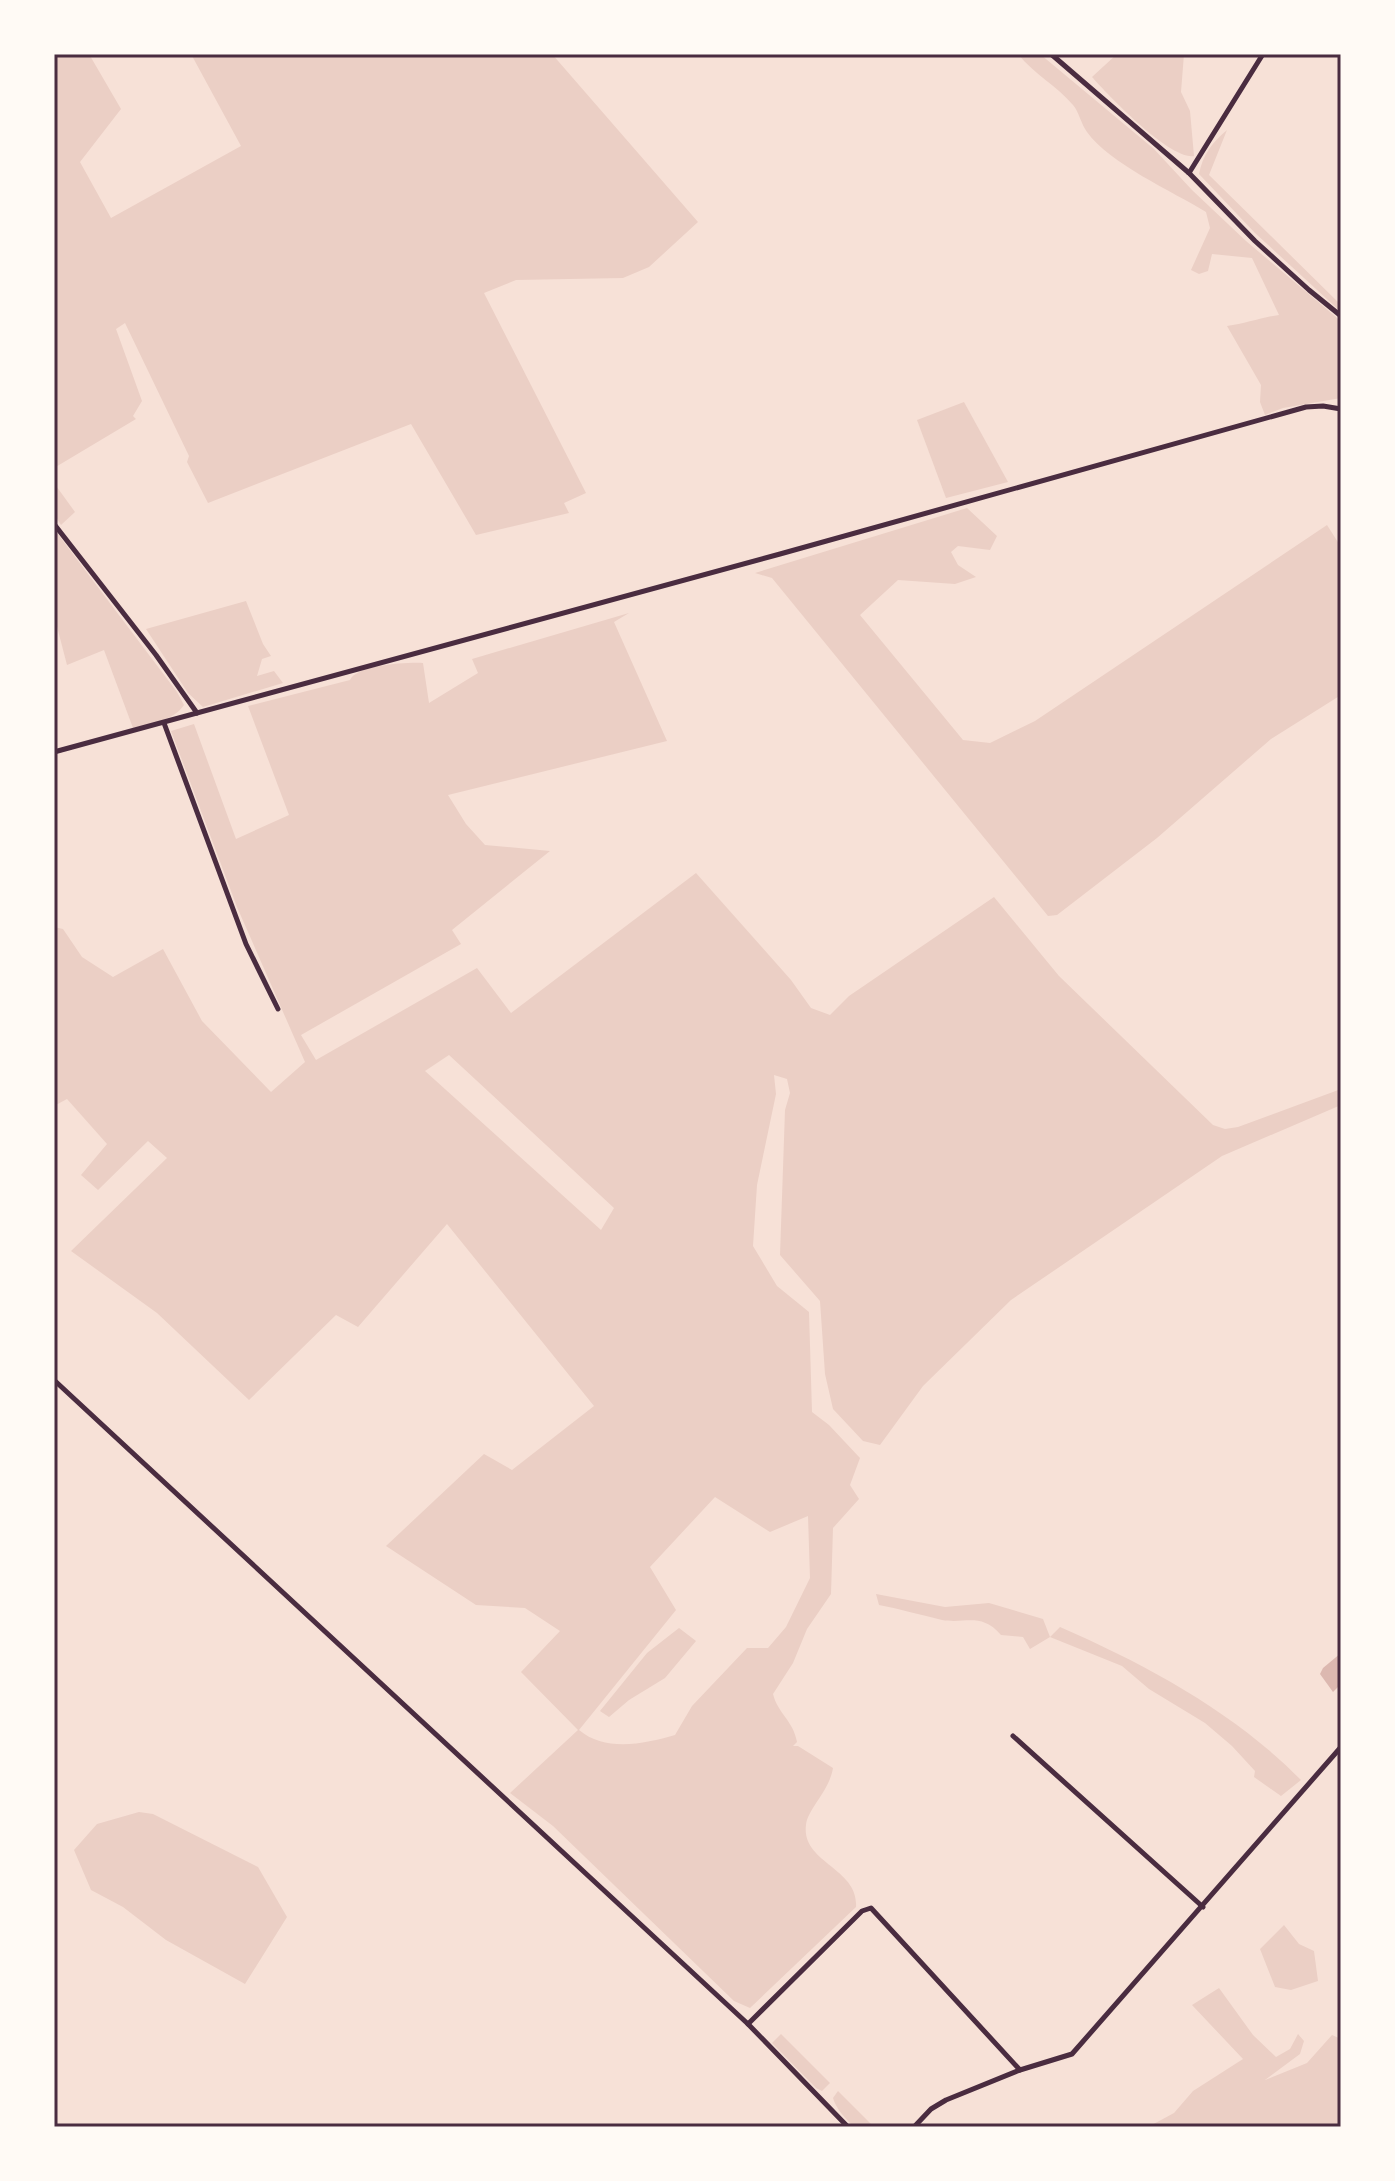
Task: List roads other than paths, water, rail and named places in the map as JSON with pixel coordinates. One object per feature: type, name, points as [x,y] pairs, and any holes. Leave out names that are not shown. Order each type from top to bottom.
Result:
[{"type":"street","points":[[1051,54],[1189,173],[1266,251],[1341,316]]},
{"type":"street","points":[[1189,173],[1263,54]]},
{"type":"street","points":[[54,752],[1306,407],[1341,409]]},
{"type":"street","points":[[54,524],[197,713]]},
{"type":"street","points":[[164,723],[246,944],[278,1009]]},
{"type":"street","points":[[54,1380],[748,2024],[848,2127]]},
{"type":"street","points":[[1013,1736],[1203,1907]]},
{"type":"street","points":[[914,2127],[936,2106],[1020,2070],[1072,2054],[1341,1747]]},
{"type":"street","points":[[748,2024],[862,1911],[871,1908],[1020,2070]]}]
